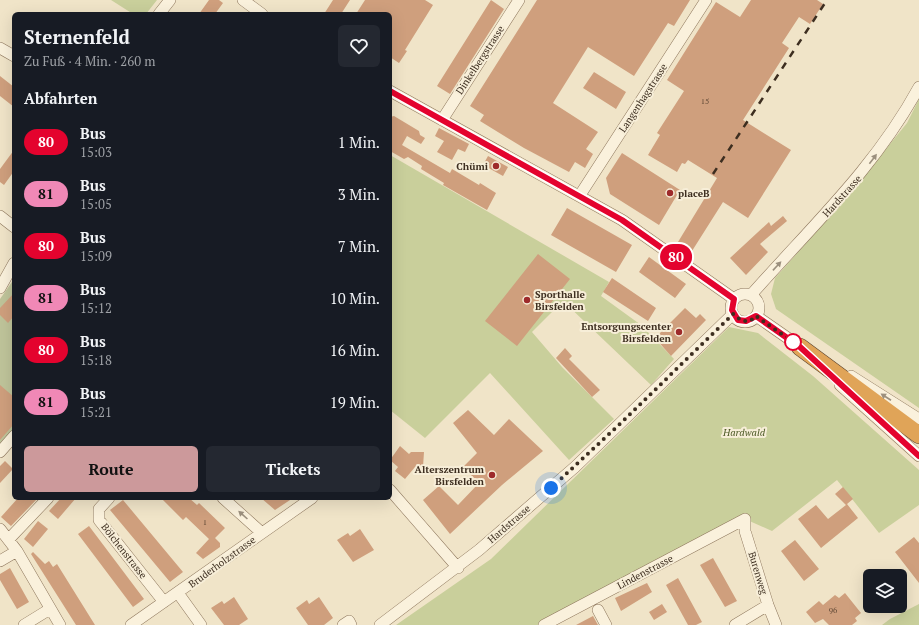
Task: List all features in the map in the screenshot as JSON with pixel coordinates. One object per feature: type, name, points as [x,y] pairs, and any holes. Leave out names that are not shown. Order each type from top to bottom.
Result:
[{"type":"highway","points":[[800,347],[919,435]]},
{"type":"street","points":[[161,12],[170,0]]},
{"type":"street","points":[[243,0],[259,12]]},
{"type":"street","name":"Dinkelbergstrasse","points":[[442,120],[519,0]]},
{"type":"street","name":"Langenhagstrasse","points":[[580,195],[706,0]]},
{"type":"street","points":[[0,48],[12,55]]},
{"type":"street","name":"Hardstrasse","points":[[751,295],[855,182],[899,122],[919,87]]},
{"type":"street","points":[[392,92],[580,195],[655,242],[734,299]]},
{"type":"street","points":[[0,216],[12,225]]},
{"type":"street","points":[[0,288],[12,267]]},
{"type":"street","points":[[744,294],[751,295],[758,302],[759,310],[756,316],[750,321],[742,321],[733,314],[732,306],[734,299],[744,294]]},
{"type":"street","name":"Hardstrasse","points":[[380,625],[458,568],[575,467],[733,314]]},
{"type":"street","points":[[756,316],[800,347],[874,390],[919,419]]},
{"type":"street","points":[[800,347],[919,456]]},
{"type":"street","points":[[0,452],[12,438]]},
{"type":"street","points":[[392,492],[458,568]]},
{"type":"street","points":[[9,539],[46,500]]},
{"type":"street","name":"Bölchenstrasse","points":[[107,500],[99,509],[99,520],[164,602]]},
{"type":"street","points":[[225,500],[262,533]]},
{"type":"street","name":"Bruderholzstrasse","points":[[131,625],[309,500]]},
{"type":"street","name":"Burenweg","points":[[745,519],[745,531],[768,606],[776,625]]},
{"type":"street","name":"Lindenstrasse","points":[[544,625],[745,519]]},
{"type":"street","points":[[0,529],[17,550],[60,625]]},
{"type":"street","points":[[0,561],[17,550]]},
{"type":"street","points":[[178,593],[201,625]]},
{"type":"street","points":[[735,625],[768,606]]},
{"type":"street","points":[[24,625],[50,609]]},
{"type":"street","points":[[598,610],[606,625]]},
{"type":"street","points":[[344,625],[348,621],[351,625]]},
{"type":"green space","points":[[111,0],[157,0],[148,12],[130,12]]},
{"type":"green space","points":[[919,99],[919,408],[776,309],[771,294],[775,278],[843,202],[907,123]]},
{"type":"green space","points":[[392,156],[609,282],[601,296],[641,325],[674,359],[651,385],[563,301],[532,332],[562,367],[614,419],[569,460],[490,373],[425,438],[392,412]]},
{"type":"green space","points":[[12,282],[12,431],[0,445],[0,299]]},
{"type":"green space","name":"Hardwald","points":[[729,327],[758,333],[813,376],[919,470],[919,505],[879,533],[837,480],[772,531],[745,519],[544,625],[396,625],[491,559]]},
{"type":"green space","points":[[919,604],[919,625],[882,625],[902,613],[907,613],[907,610]]},
{"type":"building","points":[[209,0],[219,0],[223,3],[216,12],[200,12]]},
{"type":"building","points":[[333,0],[350,0],[342,12],[325,12]]},
{"type":"building","points":[[365,0],[425,0],[433,5],[405,50],[407,51],[399,63],[392,58],[392,12],[357,12]]},
{"type":"building","points":[[491,0],[504,9],[450,94],[437,86]]},
{"type":"building","points":[[537,0],[690,0],[674,26],[668,23],[634,76],[588,47],[553,103],[598,132],[586,149],[593,154],[585,168],[575,162],[569,172],[524,148],[480,121],[484,115],[470,106]]},
{"type":"building","points":[[751,0],[817,0],[823,4],[810,24],[799,17],[782,43],[789,48],[743,120],[791,150],[748,218],[723,202],[692,251],[678,242],[717,178],[688,160],[685,164],[682,163],[677,172],[648,155],[660,135],[657,133],[684,91],[667,80],[716,2],[740,17]]},
{"type":"building","points":[[594,72],[626,92],[616,109],[583,88]]},
{"type":"building","points":[[0,76],[12,85],[12,105],[0,96]]},
{"type":"building","points":[[392,116],[394,116],[419,131],[420,135],[425,138],[421,144],[407,136],[402,145],[450,173],[452,169],[496,193],[487,210],[443,185],[444,183],[421,169],[422,166],[408,157],[404,159],[392,152]]},
{"type":"building","points":[[439,128],[469,144],[465,152],[458,149],[452,160],[437,152],[444,141],[435,136]]},
{"type":"building","points":[[12,153],[12,174],[4,185],[0,182],[0,169]]},
{"type":"building","points":[[622,153],[680,190],[659,225],[610,194],[606,178]]},
{"type":"building","name":"Chümi","points":[[488,156],[508,167],[503,176],[483,165]]},
{"type":"building","points":[[567,208],[632,245],[616,272],[551,235]]},
{"type":"building","points":[[783,216],[787,221],[760,244],[768,252],[746,275],[730,258],[769,222],[771,226]]},
{"type":"building","name":"Sporthalle Birsfelden","points":[[538,254],[570,279],[517,346],[485,321]]},
{"type":"building","points":[[649,257],[686,284],[675,298],[639,272]]},
{"type":"building","points":[[612,278],[656,308],[648,321],[603,292]]},
{"type":"building","points":[[12,295],[12,318],[8,323],[0,315],[0,308]]},
{"type":"building","name":"Entsorgungscenter Birsfelden","points":[[685,308],[696,318],[700,314],[706,320],[671,356],[655,338]]},
{"type":"building","points":[[565,348],[572,356],[569,359],[600,390],[592,397],[556,358]]},
{"type":"building","points":[[0,385],[12,395],[12,426],[0,440]]},
{"type":"building","name":"Alterszentrum Birsfelden","points":[[468,410],[494,435],[509,419],[543,451],[502,485],[450,534],[423,500],[439,486],[458,505],[479,483],[463,467],[477,453],[453,423]]},
{"type":"building","points":[[400,446],[409,454],[411,452],[424,452],[423,467],[415,467],[405,479],[395,471],[398,467],[392,462],[392,457]]},
{"type":"building","points":[[5,461],[12,468],[12,470],[0,483],[0,466]]},
{"type":"building","points":[[843,487],[853,499],[847,504],[858,518],[821,548],[798,519],[816,505],[828,519],[846,505],[835,494]]},
{"type":"building","points":[[16,500],[36,500],[11,526],[1,517]]},
{"type":"building","points":[[59,500],[74,500],[58,519],[49,511]]},
{"type":"building","points":[[123,500],[183,572],[170,582],[110,510]]},
{"type":"building","points":[[163,500],[191,500],[197,505],[199,503],[225,528],[215,538],[220,543],[220,547],[203,559],[196,553],[209,539],[186,517],[183,520]]},
{"type":"building","points":[[263,500],[290,500],[275,510]]},
{"type":"building","points":[[38,521],[48,529],[33,547],[24,539]]},
{"type":"building","points":[[89,526],[144,599],[133,607],[78,534]]},
{"type":"building","points":[[360,529],[374,550],[353,562],[337,540],[348,533],[350,536]]},
{"type":"building","points":[[914,537],[919,543],[919,583],[895,552]]},
{"type":"building","points":[[795,540],[819,569],[804,581],[781,551]]},
{"type":"building","points":[[33,552],[45,564],[49,561],[53,567],[57,564],[95,625],[76,625],[31,554]]},
{"type":"building","points":[[713,558],[737,601],[725,607],[700,565]]},
{"type":"building","points":[[10,568],[29,602],[17,609],[0,580],[0,574]]},
{"type":"building","points":[[678,578],[702,622],[696,625],[688,625],[666,585]]},
{"type":"building","points":[[647,583],[652,592],[621,611],[615,598]]},
{"type":"building","points":[[845,593],[861,613],[855,618],[857,621],[852,625],[829,625],[823,619],[815,623],[806,612],[819,601],[823,605],[835,595],[839,598]]},
{"type":"building","points":[[234,597],[248,619],[239,625],[224,625],[211,608],[222,601],[224,604]]},
{"type":"building","points":[[319,597],[333,618],[324,625],[308,625],[296,608],[307,600],[309,604]]},
{"type":"building","points":[[662,604],[667,612],[654,620],[649,612]]},
{"type":"building","points":[[593,616],[598,625],[576,625]]},
{"type":"railway","points":[[713,174],[827,0]]},
{"type":"bus line","name":"80","points":[[392,92],[580,195],[655,242],[734,299],[732,302],[732,310],[733,314],[738,320],[750,321],[756,316],[800,347],[868,412],[919,456]]},
{"type":"place","name":"Chümi","points":[[496,166]]},
{"type":"place","name":"placeB","points":[[670,193]]},
{"type":"place","name":"Sporthalle Birsfelden","points":[[527,300]]},
{"type":"place","name":"Entsorgungscenter Birsfelden","points":[[679,332]]},
{"type":"place","name":"Alterszentrum Birsfelden","points":[[492,475]]},
{"type":"route","points":[[551,488],[575,467],[733,314],[738,320],[742,321],[750,321],[756,316],[793,342]]}]
